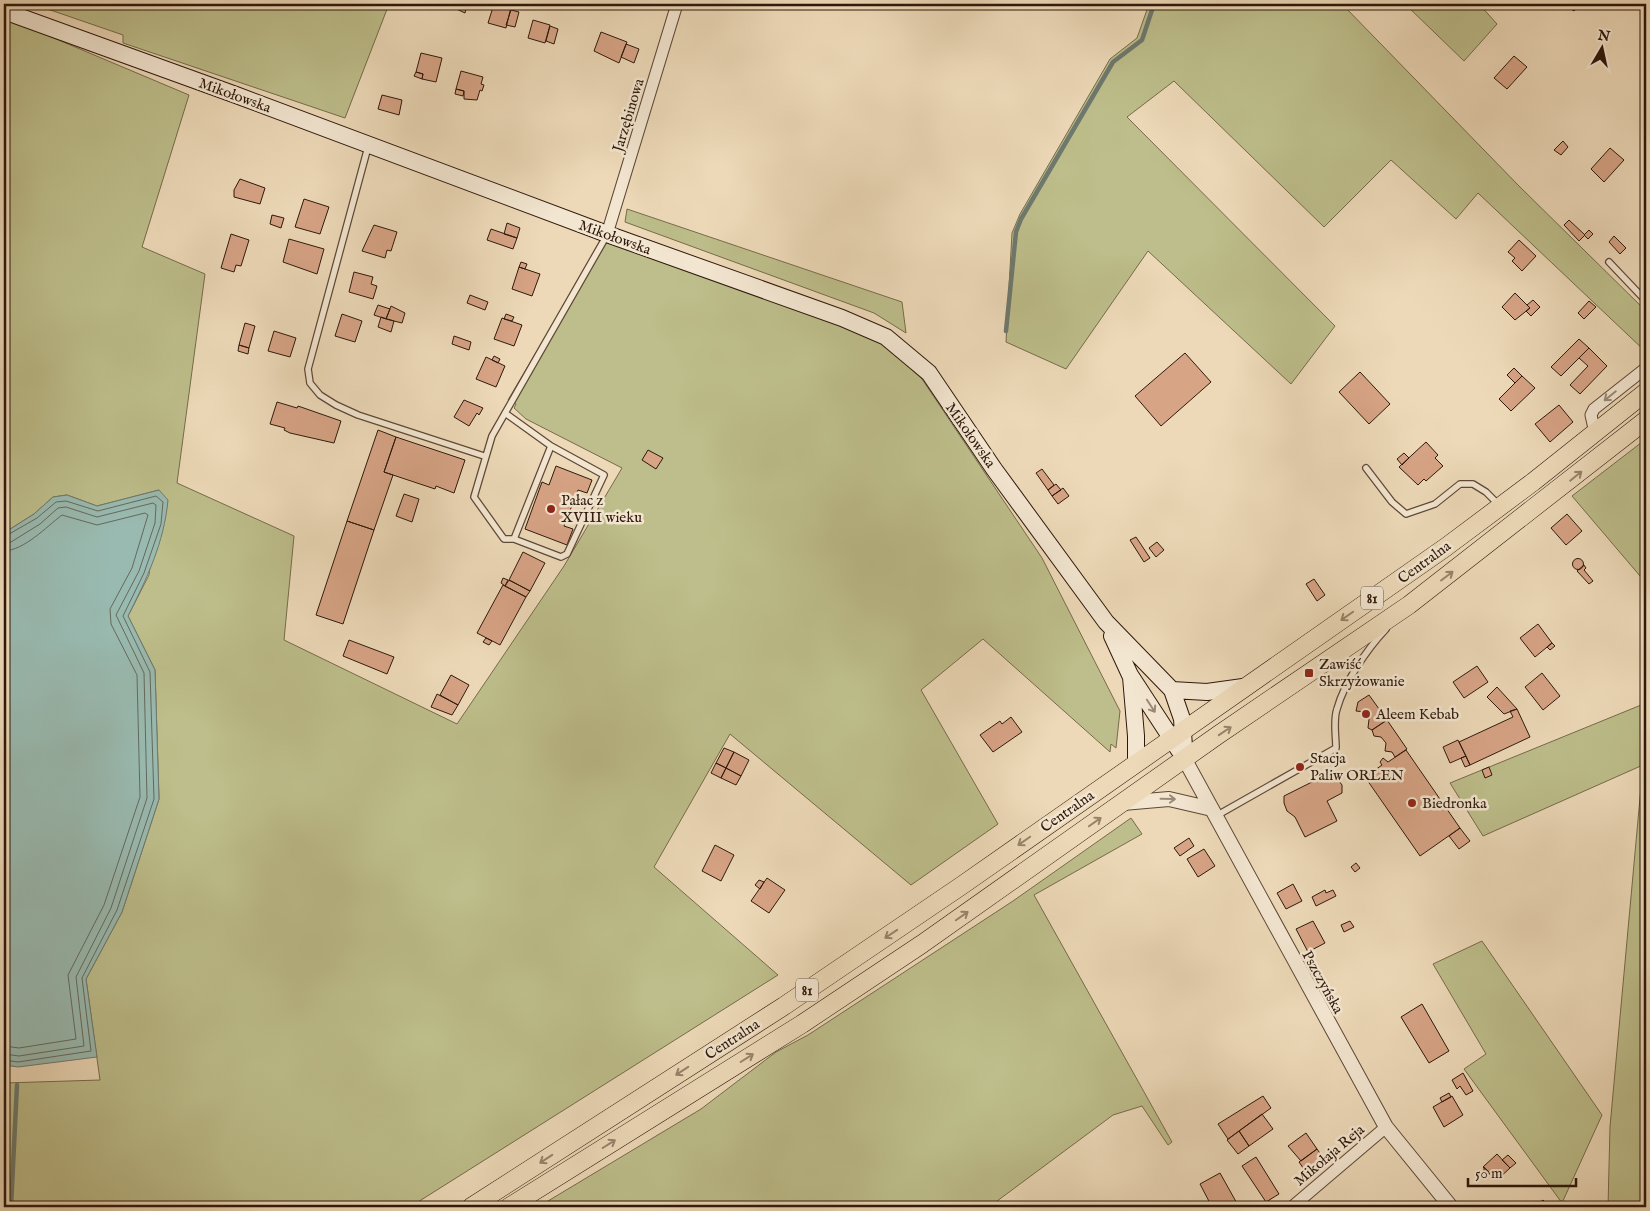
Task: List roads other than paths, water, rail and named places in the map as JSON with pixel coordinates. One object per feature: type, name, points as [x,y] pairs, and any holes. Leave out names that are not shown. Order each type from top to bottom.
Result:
[{"type":"main road","name":"Mikołowska","points":[[4,12],[236,95],[607,234],[842,318],[886,337],[910,355],[929,373],[994,469],[1106,622],[1172,690],[1181,713],[1177,733]]},
{"type":"main road","name":"Centralna","points":[[471,1207],[838,970],[1392,585],[1500,506],[1646,392]]},
{"type":"main road","name":"Centralna","points":[[509,1207],[810,1018],[1123,803],[1408,605],[1646,420]]},
{"type":"main road","name":"Mikołowska","points":[[1106,622],[1130,675],[1177,733],[1185,760]]},
{"type":"main road","points":[[1130,675],[1136,762]]},
{"type":"main road","points":[[1172,690],[1207,692],[1243,687]]},
{"type":"street","name":"Jarzębinowa","points":[[607,234],[677,4]]},
{"type":"street","points":[[1595,433],[1591,415],[1594,409],[1646,368]]},
{"type":"street","name":"Pszczyńska","points":[[1185,760],[1386,1127],[1451,1207]]},
{"type":"street","points":[[1123,803],[1169,798],[1214,812]]},
{"type":"street","name":"Mikołaja Reja","points":[[1292,1207],[1386,1127]]},
{"type":"lane","points":[[368,146],[308,369],[310,383],[320,395],[358,415],[484,456]]},
{"type":"lane","points":[[505,413],[551,446],[604,475],[567,554],[561,557],[514,539],[504,539],[474,497],[484,456],[492,436],[505,413],[607,234]]},
{"type":"lane","points":[[1609,262],[1646,301]]},
{"type":"lane","points":[[514,539],[551,446]]},
{"type":"lane","points":[[1366,468],[1392,502],[1406,514],[1435,504],[1460,484],[1473,484],[1486,492],[1500,506]]},
{"type":"lane","points":[[1214,812],[1336,748],[1336,710],[1355,672],[1374,641],[1408,605]]},
{"type":"water","points":[[159,490],[168,500],[163,531],[148,574],[128,616],[155,670],[159,799],[122,912],[86,979],[97,1057],[18,1067],[4,1065],[4,533],[34,514],[53,497],[67,495],[97,506]]},
{"type":"waterway","points":[[1006,331],[1016,232],[1021,219],[1113,62],[1142,40],[1154,4]]},
{"type":"waterway","points":[[11,1207],[17,1085]]},
{"type":"place","name":"Pałac z XVIII wieku","points":[[551,509]]},
{"type":"place","name":"Zawiść Skrzyżowanie","points":[[1309,673]]},
{"type":"place","name":"Aleem Kebab","points":[[1366,714]]},
{"type":"place","name":"Stacja Paliw ORLEN","points":[[1300,767]]},
{"type":"place","name":"Biedronka","points":[[1412,803]]}]
